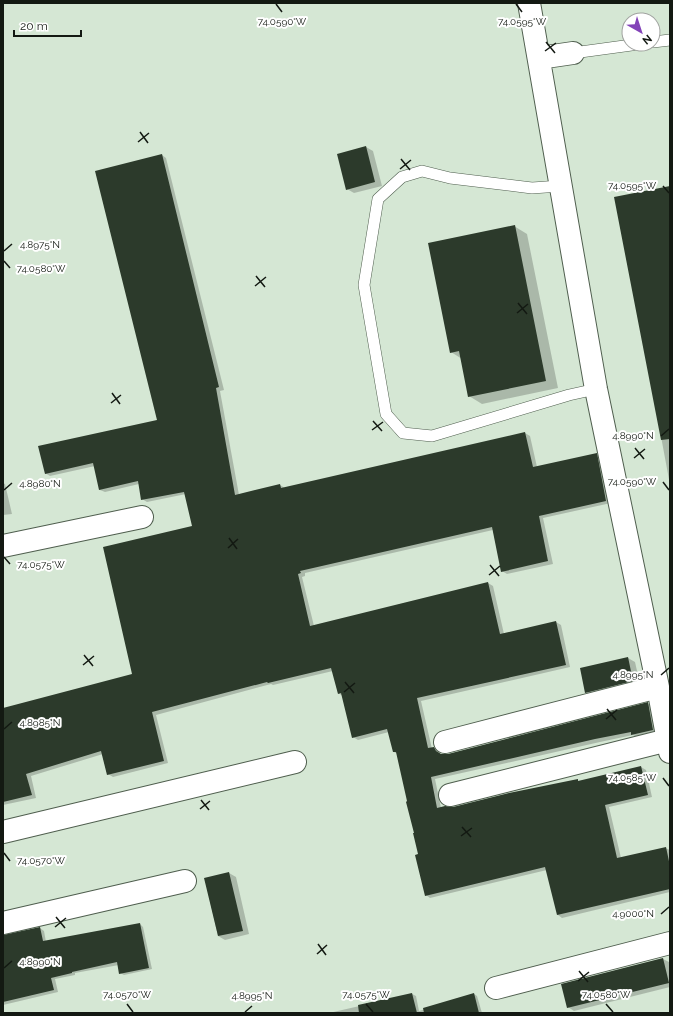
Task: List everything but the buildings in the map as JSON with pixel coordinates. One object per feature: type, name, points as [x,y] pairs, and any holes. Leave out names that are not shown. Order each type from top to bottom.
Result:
[{"type":"street","points":[[450,795],[669,746],[596,389],[529,3]]},
{"type":"street","points":[[539,58],[573,53]]},
{"type":"street","points":[[3,546],[142,517]]},
{"type":"street","points":[[445,742],[658,687]]},
{"type":"street","points":[[3,832],[295,762]]},
{"type":"street","points":[[3,923],[185,881]]},
{"type":"street","points":[[496,988],[670,943]]},
{"type":"lane","points":[[573,53],[621,46]]},
{"type":"lane","points":[[560,186],[532,188],[450,178],[422,171],[402,177],[378,199],[364,285],[386,414],[403,433],[432,436],[569,395],[596,389]]}]
